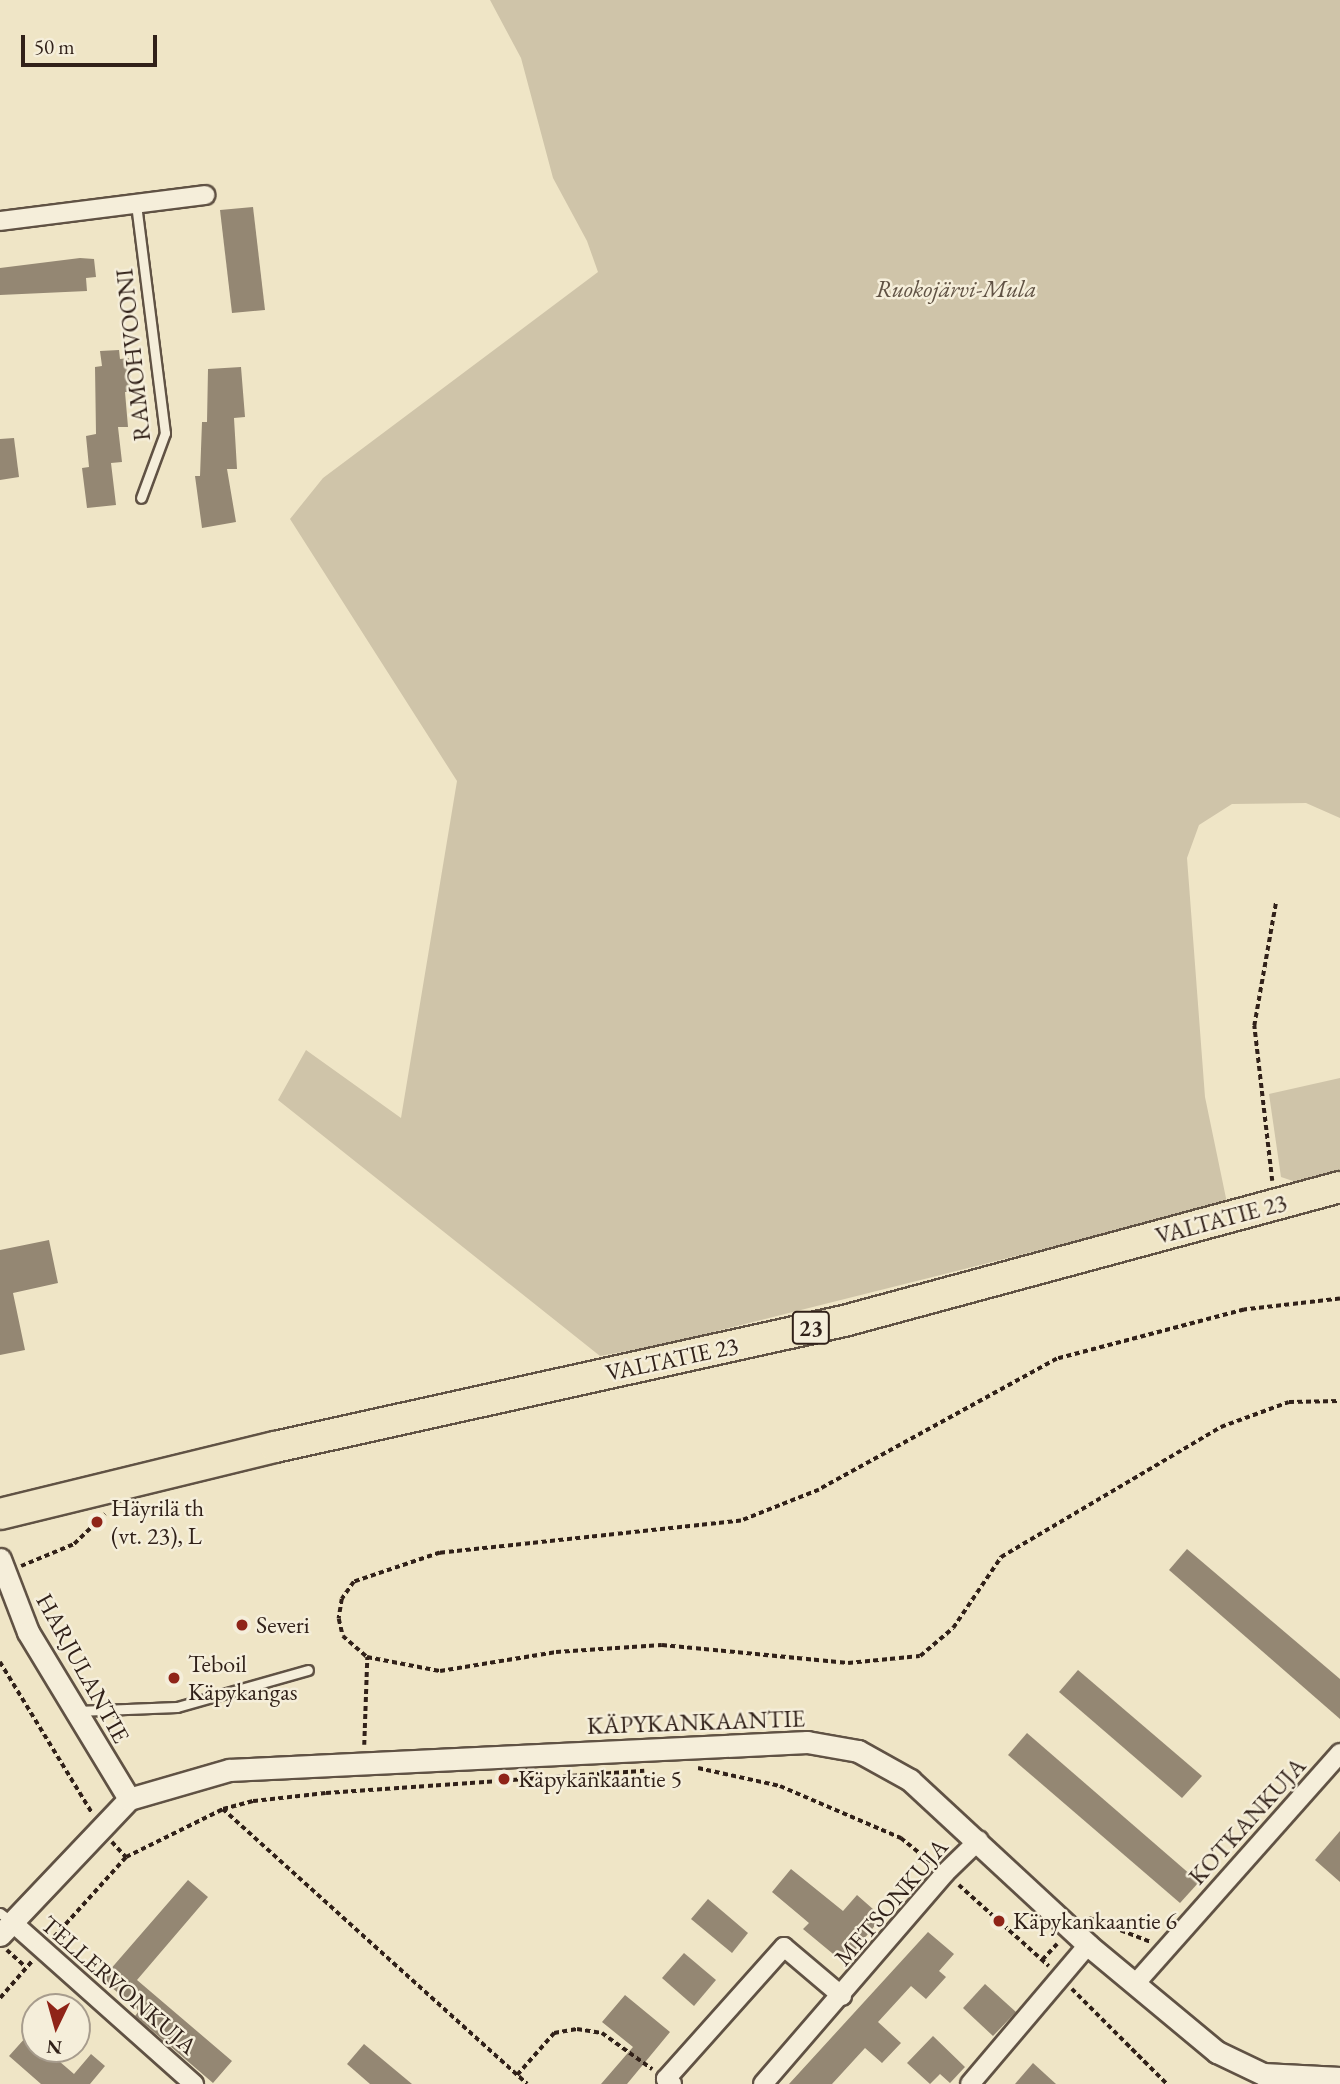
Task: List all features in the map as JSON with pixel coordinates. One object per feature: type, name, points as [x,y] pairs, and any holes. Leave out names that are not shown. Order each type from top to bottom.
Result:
[{"type":"highway","name":"VALTATIE 23","points":[[0,1514],[844,1321],[1340,1187]]},
{"type":"street","points":[[0,221],[205,195]]},
{"type":"street","name":"HARJULANTIE","points":[[2,1566],[28,1632],[129,1799]]},
{"type":"street","name":"KÄPYKANKAANTIE","points":[[129,1799],[229,1770],[363,1761],[807,1742],[858,1751],[910,1780],[979,1840],[1088,1945],[1217,2052],[1263,2079],[1340,2078]]},
{"type":"street","name":"KOTKANKUJA","points":[[1135,1984],[1340,1753]]},
{"type":"street","points":[[4,1924],[102,1829],[129,1799]]},
{"type":"street","name":"METSONKUJA","points":[[763,2084],[842,1996],[945,1872],[979,1840]]},
{"type":"street","name":"TELLERVONKUJA","points":[[4,1924],[41,1950],[194,2084]]},
{"type":"street","points":[[970,2084],[1059,1975],[1088,1945]]},
{"type":"street","name":"METSONKUJA","points":[[669,2082],[784,1947],[842,1996]]},
{"type":"lane","name":"RAMOHVOONI","points":[[136,204],[164,433],[141,498]]},
{"type":"lane","points":[[75,1711],[177,1707],[308,1670]]},
{"type":"path","points":[[1275,1204],[1254,1026],[1276,901]]},
{"type":"path","points":[[1340,1299],[1244,1310],[1057,1359],[819,1490],[741,1521],[440,1553],[354,1582],[342,1599],[339,1619],[343,1636],[367,1657],[440,1671],[556,1652],[662,1645],[848,1663],[920,1656],[953,1628],[1001,1557],[1221,1427],[1289,1402],[1340,1401]]},
{"type":"path","points":[[2,1566],[74,1544],[135,1481]]},
{"type":"path","points":[[366,1793],[363,1761],[367,1657]]},
{"type":"path","points":[[0,1662],[102,1829],[126,1857]]},
{"type":"path","points":[[688,1769],[780,1786],[901,1838],[945,1872],[1059,1975],[1167,2084]]},
{"type":"path","points":[[0,1998],[126,1857],[223,1809],[265,1799],[366,1793],[464,1782],[648,1771]]},
{"type":"path","points":[[223,1809],[527,2084]]},
{"type":"path","points":[[1072,1928],[1087,1917],[1167,1948]]},
{"type":"path","points":[[0,1945],[26,1968]]},
{"type":"path","points":[[517,2075],[554,2033],[577,2029],[602,2034],[669,2082]]},
{"type":"green space","name":"Ruokojärvi-Mula","points":[[490,0],[1340,0],[1340,818],[1306,803],[1232,804],[1199,825],[1187,858],[1205,1097],[1227,1203],[666,1344],[600,1356],[278,1100],[306,1050],[401,1118],[457,781],[290,519],[323,478],[598,272],[587,241],[553,178],[521,58]]},
{"type":"green space","points":[[1340,1078],[1340,1173],[1299,1183],[1281,1177],[1269,1094]]},
{"type":"building","points":[[253,207],[265,310],[232,313],[220,210]]},
{"type":"building","points":[[80,258],[94,259],[96,277],[86,278],[87,291],[0,295],[0,268]]},
{"type":"building","points":[[119,350],[120,359],[129,358],[132,392],[125,392],[128,427],[118,427],[122,462],[111,463],[116,505],[87,508],[82,468],[89,467],[86,436],[96,434],[95,367],[102,366],[100,351]]},
{"type":"building","points":[[241,367],[245,417],[234,418],[237,469],[227,469],[236,522],[202,528],[195,476],[200,476],[202,422],[207,422],[208,369]]},
{"type":"building","points":[[14,438],[19,477],[0,480],[0,439]]},
{"type":"building","points":[[49,1240],[58,1283],[13,1293],[25,1350],[0,1355],[0,1250]]},
{"type":"building","points":[[1187,1549],[1340,1679],[1340,1719],[1169,1570]]},
{"type":"building","points":[[1078,1670],[1202,1776],[1182,1798],[1059,1692]]},
{"type":"building","points":[[1027,1733],[1199,1882],[1180,1903],[1008,1755]]},
{"type":"building","points":[[1340,1831],[1340,1882],[1315,1860]]},
{"type":"building","points":[[791,1869],[843,1911],[857,1895],[882,1917],[844,1963],[803,1929],[809,1923],[772,1892]]},
{"type":"building","points":[[188,1880],[208,1897],[137,1980],[232,2061],[213,2083],[135,2016],[139,2011],[102,1979]]},
{"type":"building","points":[[708,1899],[748,1933],[732,1953],[691,1919]]},
{"type":"building","points":[[928,1932],[954,1954],[939,1971],[946,1977],[926,1999],[911,1986],[878,2022],[901,2043],[882,2063],[865,2048],[832,2084],[789,2084]]},
{"type":"building","points":[[684,1953],[716,1980],[694,2006],[662,1978]]},
{"type":"building","points":[[985,1984],[1016,2012],[993,2036],[963,2008]]},
{"type":"building","points":[[625,1995],[670,2032],[627,2084],[601,2084],[633,2047],[602,2022]]},
{"type":"building","points":[[933,2036],[965,2067],[950,2083],[940,2074],[930,2084],[907,2063]]},
{"type":"building","points":[[21,2043],[21,2063],[61,2063],[74,2074],[83,2063],[91,2063],[91,2054],[105,2066],[90,2084],[41,2084],[9,2056]]},
{"type":"building","points":[[364,2044],[412,2084],[370,2084],[347,2064]]},
{"type":"building","points":[[1033,2063],[1056,2084],[1015,2084]]},
{"type":"place","name":"Häyrilä th (vt. 23), L","points":[[97,1522]]},
{"type":"place","name":"Severi","points":[[242,1625]]},
{"type":"place","name":"Teboil Käpykangas","points":[[174,1678]]},
{"type":"place","name":"Käpykankaantie 5","points":[[504,1779]]},
{"type":"place","name":"Käpykankaantie 6","points":[[999,1921]]}]
